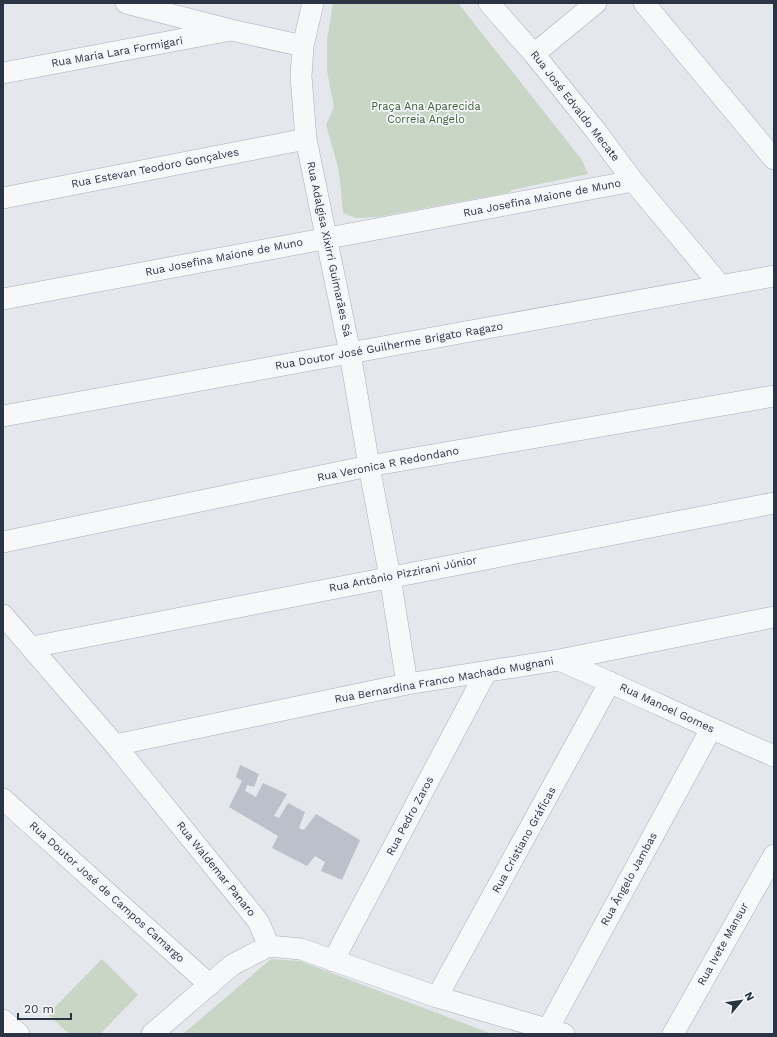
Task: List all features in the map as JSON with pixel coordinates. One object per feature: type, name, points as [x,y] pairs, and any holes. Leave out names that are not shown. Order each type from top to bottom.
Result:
[{"type":"street","points":[[126,3],[231,30],[302,46]]},
{"type":"street","name":"Rua Adalgisa Xixirri Guimarães Sá","points":[[313,3],[302,46],[301,76],[306,139],[350,353],[369,466],[390,576],[407,684]]},
{"type":"street","name":"Rua José Edvaldo Mecate","points":[[489,3],[534,54],[596,131],[633,181],[720,285]]},
{"type":"street","points":[[534,54],[596,3]]},
{"type":"street","points":[[644,3],[774,159]]},
{"type":"street","name":"Rua Maria Lara Formigari","points":[[3,73],[231,30]]},
{"type":"street","name":"Rua Estevan Teodoro Gonçalves","points":[[3,198],[306,139]]},
{"type":"street","name":"Rua Josefina Maione de Muno","points":[[3,299],[633,181]]},
{"type":"street","name":"Rua Doutor José Guilherme Brigato Ragazo","points":[[3,416],[774,276]]},
{"type":"street","name":"Rua Veronica R Redondano","points":[[3,542],[369,466],[774,396]]},
{"type":"street","name":"Rua Antônio Pizzirani Júnior","points":[[32,647],[390,576],[774,503]]},
{"type":"street","name":"Rua Waldemar Panaro","points":[[3,616],[32,647],[115,745],[258,921],[269,946]]},
{"type":"street","name":"Rua Bernardina Franco Machado Mugnani","points":[[115,745],[407,684],[559,660],[774,617]]},
{"type":"street","name":"Rua Manoel Gomes","points":[[559,660],[774,756]]},
{"type":"street","name":"Rua Pedro Zaros","points":[[333,961],[486,672]]},
{"type":"street","name":"Rua Cristiano Gráficas","points":[[437,998],[610,682]]},
{"type":"street","name":"Rua Ângelo Jambas","points":[[556,1032],[711,729]]},
{"type":"street","name":"Rua Doutor José de Campos Camargo","points":[[3,799],[210,984]]},
{"type":"street","name":"Rua Ivete Mansur","points":[[673,1034],[774,855]]},
{"type":"street","points":[[152,1034],[232,965],[269,946],[301,949],[437,998],[556,1032]]},
{"type":"street","points":[[3,1020],[19,1034]]},
{"type":"green space","name":"Praça Ana Aparecida Correia Angelo","points":[[333,3],[458,3],[582,160],[588,174],[511,190],[511,192],[377,217],[356,218],[343,213],[338,167],[326,125],[334,107],[327,71],[327,40]]},
{"type":"green space","points":[[102,959],[138,995],[100,1034],[69,1034],[48,1014]]},
{"type":"green space","points":[[271,959],[300,961],[492,1034],[183,1034]]},
{"type":"building","points":[[240,765],[259,774],[254,787],[247,785],[245,791],[256,797],[263,783],[287,794],[274,816],[279,818],[288,803],[305,812],[299,828],[304,830],[316,814],[360,840],[342,880],[321,871],[325,862],[315,856],[307,866],[272,848],[278,836],[229,807],[242,781],[236,777]]}]
